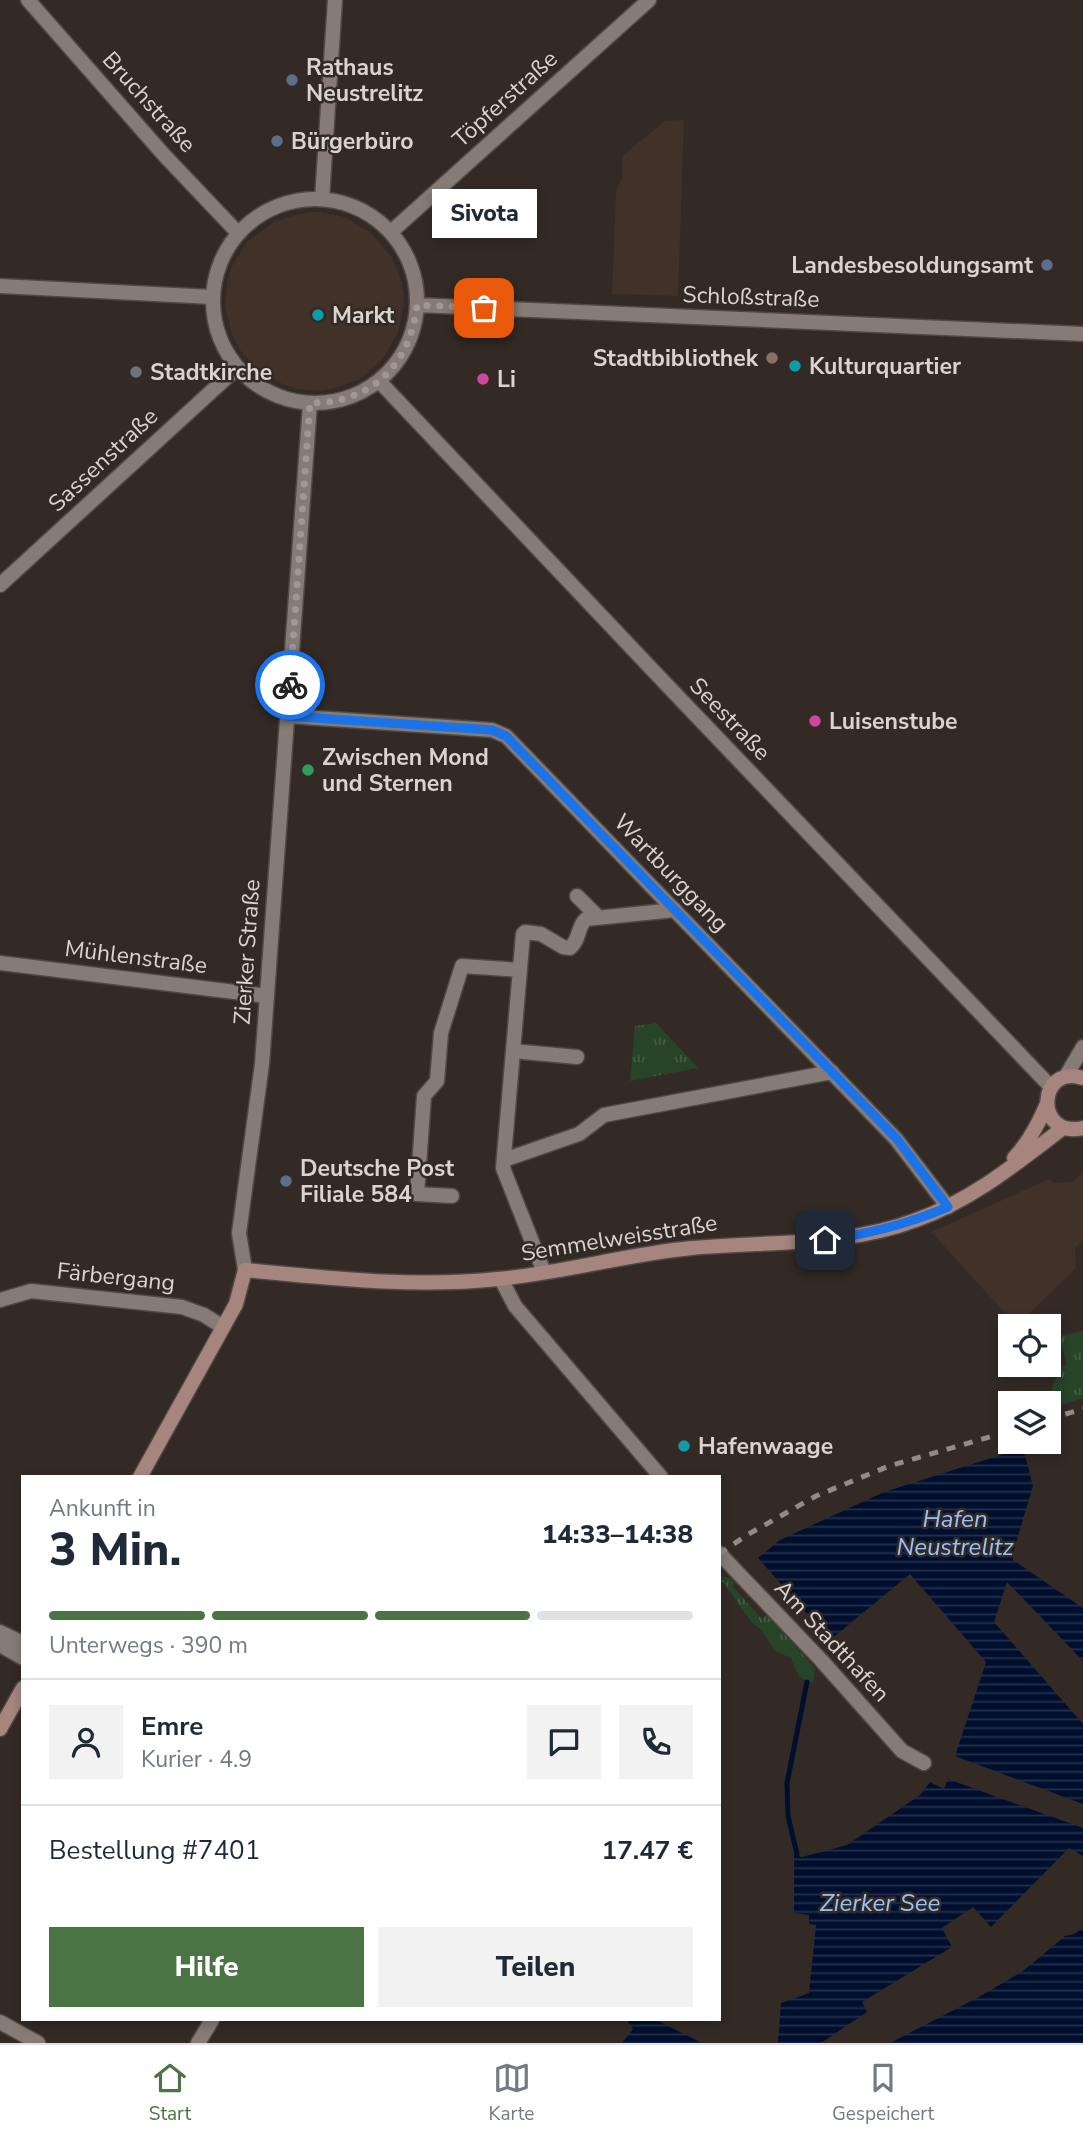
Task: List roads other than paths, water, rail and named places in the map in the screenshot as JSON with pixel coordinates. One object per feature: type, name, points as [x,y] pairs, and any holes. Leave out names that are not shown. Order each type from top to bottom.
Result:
[{"type":"main road","points":[[1051,1087],[1066,1076],[1083,1077]]},
{"type":"main road","name":"Semmelweisstraße","points":[[989,1184],[1025,1147],[1038,1125],[1051,1087]]},
{"type":"main road","points":[[1046,1106],[1052,1119],[1063,1128],[1083,1129]]},
{"type":"main road","name":"Semmelweisstraße","points":[[245,1270],[403,1283],[435,1283],[500,1279],[688,1248],[856,1236],[915,1221],[948,1207],[989,1184],[1063,1128]]},
{"type":"main road","name":"Zierker Straße","points":[[141,1475],[236,1304],[245,1270]]},
{"type":"main road","points":[[0,1729],[21,1692]]},
{"type":"street","name":"Bruchstraße","points":[[28,0],[164,155],[238,233]]},
{"type":"street","points":[[322,199],[335,0]]},
{"type":"street","name":"Töpferstraße","points":[[391,232],[649,0]]},
{"type":"street","points":[[322,199],[353,205],[380,221],[391,232],[403,248],[411,266],[417,305],[415,323],[406,347],[392,369],[379,381],[367,390],[339,401],[310,403],[285,399],[262,389],[237,368],[220,342],[215,327],[212,297],[219,262],[238,233],[267,210],[285,203],[322,199]]},
{"type":"street","points":[[0,286],[212,297]]},
{"type":"street","name":"Schloßstraße","points":[[417,305],[1083,334]]},
{"type":"street","name":"Sassenstraße","points":[[0,585],[237,368]]},
{"type":"street","name":"Seestraße","points":[[379,381],[1051,1087]]},
{"type":"street","name":"Zierker Straße","points":[[245,1270],[239,1233],[262,1065],[310,403]]},
{"type":"street","name":"Wartburggang","points":[[287,716],[492,730],[506,736],[897,1139],[948,1207]]},
{"type":"street","points":[[577,896],[598,917]]},
{"type":"street","points":[[544,1272],[503,1168],[524,933],[541,934],[570,948],[578,935],[579,925],[586,919],[676,910]]},
{"type":"street","name":"Mühlenstraße","points":[[0,963],[267,996]]},
{"type":"street","points":[[453,1196],[417,1194],[424,1096],[437,1082],[441,1033],[462,966],[520,970]]},
{"type":"street","points":[[1066,1076],[1083,1047]]},
{"type":"street","points":[[513,1051],[577,1056]]},
{"type":"street","points":[[504,1160],[579,1134],[604,1115],[832,1072]]},
{"type":"street","points":[[500,1279],[515,1306],[659,1475]]},
{"type":"street","name":"Färbergang","points":[[0,1300],[31,1291],[182,1307],[204,1315],[223,1327]]},
{"type":"street","name":"Am Stadthafen","points":[[721,1555],[821,1660],[902,1751],[924,1763]]},
{"type":"street","points":[[0,1632],[21,1642]]},
{"type":"street","points":[[0,1645],[21,1657]]},
{"type":"street","points":[[198,2043],[211,2021]]},
{"type":"street","points":[[0,2022],[38,2043]]},
{"type":"water","name":"Hafen Neustrelitz","points":[[1004,1454],[1025,1454],[1033,1486],[1013,1560],[1083,1608],[1083,1661],[1007,1582],[994,1622],[1083,1724],[1083,1804],[955,1756],[986,1662],[910,1574],[830,1640],[758,1558],[780,1540],[884,1492]]},
{"type":"water","name":"Zierker See","points":[[948,1779],[1083,1828],[1083,1856],[1069,1848],[991,1927],[973,1907],[942,1928],[952,1947],[862,2002],[867,2012],[821,2043],[778,2043],[781,2003],[809,1993],[816,1925],[809,1924],[809,1915],[794,1913],[794,1854],[802,1857],[847,1845],[920,1795],[930,1782],[944,1789]]},
{"type":"water","points":[[1083,1928],[1083,2043],[890,2043],[1023,1971],[1065,1936]]},
{"type":"water","points":[[628,2021],[658,2021],[702,2043],[622,2043],[633,2029]]},
{"type":"waterway","points":[[797,1854],[788,1816],[787,1783],[807,1682]]},
{"type":"railway","points":[[1061,1415],[1083,1409]]},
{"type":"railway","points":[[721,1553],[816,1496],[889,1466],[998,1434]]},
{"type":"place","name":"Rathaus Neustrelitz","points":[[292,80]]},
{"type":"place","name":"Bürgerbüro","points":[[277,141]]},
{"type":"place","name":"Landesbesoldungsamt","points":[[1047,265]]},
{"type":"place","name":"Sivota","points":[[484,308]]},
{"type":"place","name":"Markt","points":[[318,315]]},
{"type":"place","name":"Stadtbibliothek","points":[[772,358]]},
{"type":"place","name":"Kulturquartier","points":[[795,366]]},
{"type":"place","name":"Stadtkirche","points":[[136,372]]},
{"type":"place","name":"Li","points":[[483,379]]},
{"type":"place","name":"Luisenstube","points":[[815,721]]},
{"type":"place","name":"Zwischen Mond und Sternen","points":[[308,770]]},
{"type":"place","name":"Deutsche Post Filiale 584","points":[[286,1181]]},
{"type":"place","name":"Hafenwaage","points":[[684,1446]]}]
